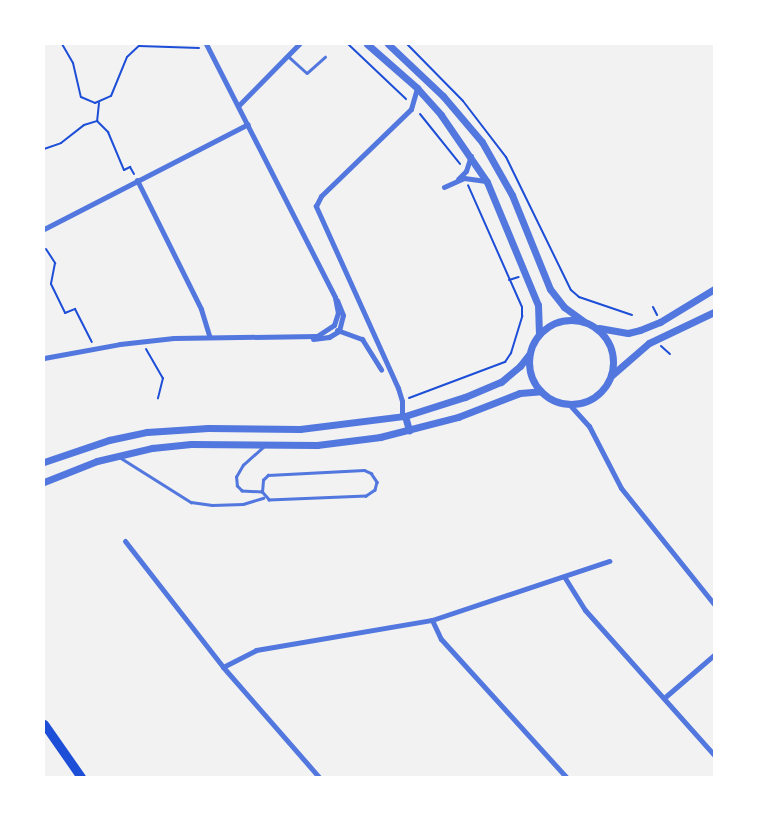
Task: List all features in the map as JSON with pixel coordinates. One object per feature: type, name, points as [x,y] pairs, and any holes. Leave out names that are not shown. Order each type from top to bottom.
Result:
[{"type":"main road","points":[[44,724],[81,777]]},
{"type":"street","points":[[206,44],[239,105],[343,315],[339,331],[324,339],[304,337]]},
{"type":"street","points":[[239,105],[299,44]]},
{"type":"street","points":[[44,462],[109,440],[157,431],[208,428],[300,429],[404,416],[465,397],[501,382],[520,366],[530,353],[539,334],[538,305],[487,182],[471,156],[418,88],[367,44]]},
{"type":"street","points":[[388,44],[443,96],[482,142],[512,195],[550,289],[564,307],[583,321],[597,328],[628,333],[660,322],[714,289]]},
{"type":"street","points":[[409,430],[404,416],[402,401],[316,206],[321,196],[411,110],[418,88]]},
{"type":"street","points":[[44,229],[248,124]]},
{"type":"street","points":[[456,181],[466,170],[471,156]]},
{"type":"street","points":[[444,187],[470,177],[487,182]]},
{"type":"street","points":[[137,180],[204,315],[209,336]]},
{"type":"street","points":[[44,358],[140,341],[209,336],[317,336],[332,329],[338,317],[334,297]]},
{"type":"street","points":[[530,353],[530,371],[540,390],[551,399],[569,404],[596,396],[625,361],[658,340],[714,312]]},
{"type":"street","points":[[539,334],[561,320],[583,321]]},
{"type":"street","points":[[597,328],[611,346],[614,360],[612,375]]},
{"type":"street","points":[[332,329],[367,344],[382,370]]},
{"type":"street","points":[[44,482],[118,455],[191,444],[263,447],[344,443],[409,430],[458,417],[520,393],[540,390]]},
{"type":"street","points":[[569,404],[589,426],[621,488],[714,604]]},
{"type":"street","points":[[125,541],[223,667],[319,777]]},
{"type":"street","points":[[223,667],[256,650],[432,620],[565,578],[609,561]]},
{"type":"street","points":[[565,578],[585,610],[714,755]]},
{"type":"street","points":[[432,620],[441,639],[566,777]]},
{"type":"street","points":[[664,698],[714,655]]},
{"type":"lane","points":[[288,56],[307,73],[325,57]]},
{"type":"lane","points":[[262,492],[242,491],[237,486],[236,477],[243,465],[263,447]]},
{"type":"lane","points":[[118,455],[190,502],[212,506],[243,504],[264,497],[271,500],[366,496],[375,490],[377,482],[374,475],[364,470],[271,475],[263,480],[262,492],[264,497]]},
{"type":"path","points":[[62,44],[73,63],[81,97],[99,103],[111,96],[127,58],[134,49],[145,44],[190,49],[206,44]]},
{"type":"path","points":[[348,44],[410,104]]},
{"type":"path","points":[[99,103],[97,120],[108,132],[124,170],[130,167],[137,180]]},
{"type":"path","points":[[420,114],[461,167]]},
{"type":"path","points":[[44,149],[61,143],[84,125],[97,120]]},
{"type":"path","points":[[402,401],[504,362],[511,353],[522,316],[522,307],[467,183]]},
{"type":"path","points":[[46,249],[55,263],[52,284],[65,313],[75,309],[93,345]]},
{"type":"path","points":[[658,340],[670,354]]},
{"type":"path","points":[[140,341],[162,375],[158,398]]}]
